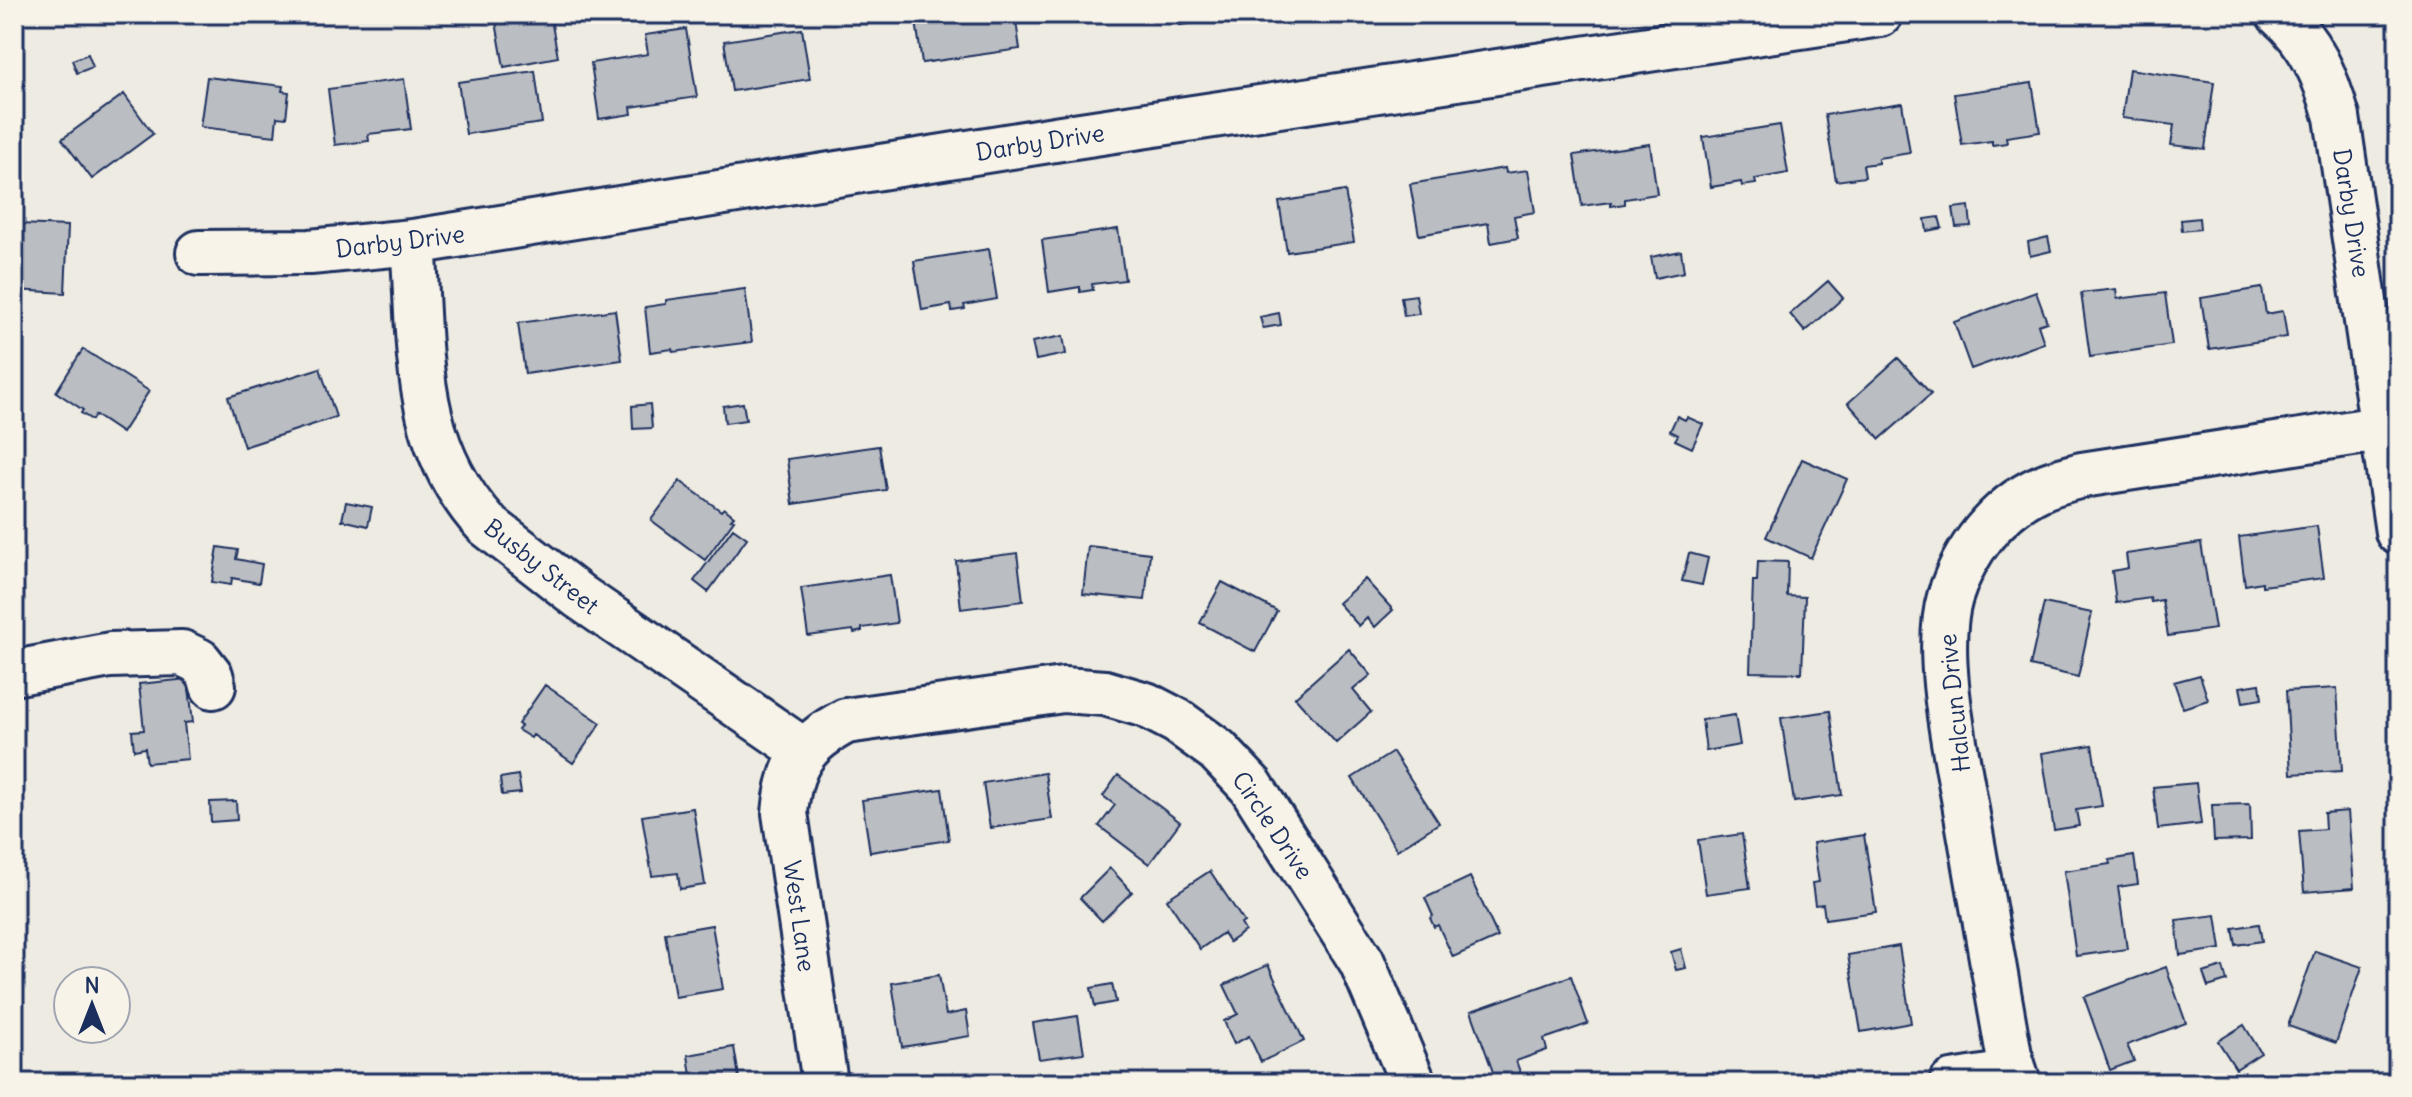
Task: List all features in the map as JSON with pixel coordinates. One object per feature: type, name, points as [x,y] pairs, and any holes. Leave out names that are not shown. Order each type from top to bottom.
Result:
[{"type":"street","name":"Darby Drive","points":[[199,253],[310,252],[413,242],[1061,138],[1880,14]]},
{"type":"street","name":"Darby Drive","points":[[2279,14],[2312,52],[2326,80],[2337,117],[2391,427],[2398,532]]},
{"type":"street","name":"Busby Street","points":[[413,242],[425,405],[433,438],[450,477],[474,511],[486,524],[580,597],[804,751]]},
{"type":"street","name":"Halcun Drive","points":[[1952,1083],[2016,1078],[2009,1055],[1956,751],[1944,660],[1944,628],[1950,598],[1964,561],[1986,529],[2015,503],[2042,487],[2082,475],[2391,427]]},
{"type":"street","points":[[14,673],[110,655],[182,653],[199,661],[210,675],[213,686]]},
{"type":"street","name":"Circle Drive","points":[[804,751],[825,732],[846,721],[1063,690],[1105,693],[1146,705],[1177,721],[1217,750],[1251,786],[1362,962],[1413,1083]]},
{"type":"street","name":"West Lane","points":[[804,751],[788,785],[785,813],[825,1083]]},
{"type":"building","points":[[550,14],[558,57],[504,67],[496,22]]},
{"type":"building","points":[[915,14],[1015,14],[1020,49],[922,63]]},
{"type":"building","points":[[1178,14],[1246,14],[1180,25]]},
{"type":"building","points":[[686,29],[697,97],[631,107],[632,114],[599,119],[591,63],[648,54],[645,35]]},
{"type":"building","points":[[802,29],[810,79],[732,91],[724,41]]},
{"type":"building","points":[[88,54],[93,67],[77,73],[72,60]]},
{"type":"building","points":[[2129,69],[2214,82],[2205,149],[2171,145],[2174,125],[2122,118]]},
{"type":"building","points":[[535,71],[542,123],[466,134],[458,82]]},
{"type":"building","points":[[207,77],[283,86],[282,91],[289,92],[286,118],[277,117],[275,136],[200,127]]},
{"type":"building","points":[[404,79],[411,129],[368,134],[369,141],[335,145],[328,89]]},
{"type":"building","points":[[2032,83],[2040,132],[2006,137],[2007,143],[1992,145],[1992,141],[1962,145],[1954,94]]},
{"type":"building","points":[[124,94],[153,134],[92,179],[62,139]]},
{"type":"building","points":[[1902,103],[1910,153],[1878,158],[1878,163],[1863,165],[1865,177],[1836,181],[1825,115]]},
{"type":"building","points":[[1780,125],[1788,173],[1755,179],[1756,184],[1742,186],[1741,182],[1711,187],[1703,137]]},
{"type":"building","points":[[1650,144],[1657,194],[1625,199],[1625,204],[1611,206],[1611,202],[1582,206],[1574,155]]},
{"type":"building","points":[[1505,168],[1506,173],[1528,170],[1535,212],[1514,216],[1518,238],[1491,243],[1488,223],[1419,235],[1410,184]]},
{"type":"building","points":[[1345,191],[1354,242],[1287,252],[1279,202]]},
{"type":"building","points":[[1969,206],[1971,226],[1956,227],[1953,208]]},
{"type":"building","points":[[1939,217],[1942,228],[1927,231],[1925,219]]},
{"type":"building","points":[[2199,218],[2200,229],[2182,231],[2181,220]]},
{"type":"building","points":[[18,224],[68,226],[65,293],[15,290]]},
{"type":"building","points":[[1118,229],[1125,280],[1092,284],[1093,290],[1080,292],[1080,287],[1049,292],[1042,240]]},
{"type":"building","points":[[2048,237],[2051,251],[2030,256],[2028,242]]},
{"type":"building","points":[[989,249],[997,299],[964,305],[965,309],[952,311],[951,305],[922,310],[914,261]]},
{"type":"building","points":[[1681,251],[1684,272],[1655,278],[1651,257]]},
{"type":"building","points":[[1828,281],[1843,298],[1805,332],[1790,314]]},
{"type":"building","points":[[2262,288],[2266,314],[2283,311],[2287,337],[2209,349],[2201,298]]},
{"type":"building","points":[[745,289],[752,342],[650,352],[645,307],[666,304],[666,300]]},
{"type":"building","points":[[2116,289],[2117,299],[2165,293],[2172,345],[2090,357],[2081,293]]},
{"type":"building","points":[[2036,292],[2047,322],[2038,325],[2044,343],[1971,369],[1954,322]]},
{"type":"building","points":[[1416,295],[1419,314],[1404,316],[1401,297]]},
{"type":"building","points":[[615,310],[622,360],[525,374],[518,323]]},
{"type":"building","points":[[1279,313],[1281,325],[1263,328],[1260,317]]},
{"type":"building","points":[[1063,336],[1066,354],[1036,360],[1032,342]]},
{"type":"building","points":[[83,349],[149,391],[122,433],[95,415],[92,420],[56,392]]},
{"type":"building","points":[[1898,358],[1931,394],[1880,439],[1848,403]]},
{"type":"building","points":[[320,368],[336,417],[244,447],[228,397]]},
{"type":"building","points":[[743,403],[746,420],[725,423],[723,406]]},
{"type":"building","points":[[650,404],[652,428],[633,429],[632,406]]},
{"type":"building","points":[[1677,416],[1703,424],[1692,448],[1675,440],[1678,435],[1670,431]]},
{"type":"building","points":[[879,446],[886,490],[793,504],[787,459]]},
{"type":"building","points":[[1802,459],[1847,479],[1811,558],[1766,537]]},
{"type":"building","points":[[680,481],[721,511],[724,508],[734,516],[705,560],[651,520]]},
{"type":"building","points":[[346,502],[372,507],[368,526],[342,520]]},
{"type":"building","points":[[2317,526],[2324,578],[2262,586],[2262,582],[2245,585],[2239,537]]},
{"type":"building","points":[[733,528],[747,538],[708,592],[694,581]]},
{"type":"building","points":[[2201,543],[2215,629],[2168,636],[2162,600],[2151,602],[2150,598],[2116,603],[2112,571],[2128,568],[2126,554]]},
{"type":"building","points":[[1088,546],[1150,553],[1145,600],[1083,594]]},
{"type":"building","points":[[218,547],[238,550],[236,559],[262,564],[259,583],[232,578],[231,585],[212,582]]},
{"type":"building","points":[[1017,553],[1023,601],[961,609],[956,561]]},
{"type":"building","points":[[1689,553],[1708,558],[1702,585],[1682,581]]},
{"type":"building","points":[[1758,561],[1788,562],[1787,596],[1805,597],[1802,673],[1750,672],[1753,581],[1757,581]]},
{"type":"building","points":[[890,575],[897,623],[862,628],[862,631],[854,633],[853,630],[808,636],[801,588]]},
{"type":"building","points":[[1365,579],[1393,610],[1375,627],[1367,618],[1359,626],[1338,603]]},
{"type":"building","points":[[1222,582],[1277,611],[1255,652],[1200,623]]},
{"type":"building","points":[[2044,603],[2092,613],[2078,677],[2030,666]]},
{"type":"building","points":[[1349,649],[1371,675],[1353,690],[1371,712],[1336,743],[1295,697]]},
{"type":"building","points":[[2200,675],[2208,700],[2183,708],[2174,682]]},
{"type":"building","points":[[188,679],[193,722],[184,723],[188,759],[147,763],[145,748],[134,750],[132,731],[144,730],[139,684]]},
{"type":"building","points":[[2260,684],[2262,699],[2243,702],[2240,687]]},
{"type":"building","points":[[545,685],[601,723],[573,763],[533,735],[531,738],[518,730],[521,726],[518,724]]},
{"type":"building","points":[[2337,688],[2342,771],[2291,774],[2286,691]]},
{"type":"building","points":[[1830,711],[1842,795],[1794,802],[1781,718]]},
{"type":"building","points":[[1735,715],[1740,745],[1706,751],[1702,720]]},
{"type":"building","points":[[2092,745],[2102,806],[2076,810],[2079,826],[2054,830],[2042,753]]},
{"type":"building","points":[[1393,752],[1439,823],[1397,850],[1352,778]]},
{"type":"building","points":[[1045,773],[1052,819],[990,828],[983,783]]},
{"type":"building","points":[[518,775],[521,793],[502,795],[500,778]]},
{"type":"building","points":[[1118,775],[1180,822],[1149,864],[1099,826],[1115,805],[1103,796]]},
{"type":"building","points":[[2196,783],[2201,824],[2158,829],[2153,787]]},
{"type":"building","points":[[942,789],[949,840],[870,852],[862,800]]},
{"type":"building","points":[[236,801],[237,820],[211,822],[210,802]]},
{"type":"building","points":[[2250,804],[2251,840],[2214,841],[2212,805]]},
{"type":"building","points":[[693,808],[705,885],[680,889],[678,873],[652,876],[642,816]]},
{"type":"building","points":[[2348,811],[2354,888],[2304,892],[2299,831],[2325,829],[2324,813]]},
{"type":"building","points":[[1742,834],[1750,888],[1706,894],[1698,840]]},
{"type":"building","points":[[1864,835],[1876,912],[1825,919],[1823,904],[1815,905],[1812,883],[1819,882],[1813,843]]},
{"type":"building","points":[[2134,856],[2138,884],[2118,887],[2127,949],[2076,956],[2064,871],[2110,864],[2109,860]]},
{"type":"building","points":[[1110,868],[1132,892],[1102,921],[1080,898]]},
{"type":"building","points":[[1210,871],[1244,922],[1241,924],[1245,931],[1229,942],[1223,933],[1200,949],[1167,899]]},
{"type":"building","points":[[1470,877],[1498,937],[1453,957],[1438,925],[1434,927],[1425,898]]},
{"type":"building","points":[[2216,915],[2221,949],[2180,955],[2176,920]]},
{"type":"building","points":[[2259,924],[2262,941],[2236,945],[2233,928]]},
{"type":"building","points":[[712,925],[723,989],[675,997],[665,933]]},
{"type":"building","points":[[1899,946],[1911,1023],[1861,1032],[1848,955]]},
{"type":"building","points":[[1681,949],[1686,968],[1676,970],[1671,952]]},
{"type":"building","points":[[2315,951],[2362,967],[2336,1043],[2288,1026]]},
{"type":"building","points":[[1268,965],[1304,1041],[1261,1062],[1249,1036],[1234,1044],[1224,1021],[1238,1014],[1224,985]]},
{"type":"building","points":[[2166,967],[2186,1023],[2127,1045],[2134,1061],[2110,1070],[2084,997]]},
{"type":"building","points":[[2223,967],[2227,981],[2208,987],[2203,973]]},
{"type":"building","points":[[939,975],[946,1015],[966,1011],[970,1036],[902,1047],[892,983]]},
{"type":"building","points":[[1571,976],[1588,1024],[1544,1039],[1547,1050],[1516,1061],[1522,1077],[1497,1083],[1471,1011]]},
{"type":"building","points":[[1112,984],[1116,1002],[1095,1006],[1091,988]]},
{"type":"building","points":[[1078,1016],[1084,1053],[1039,1059],[1033,1023]]},
{"type":"building","points":[[2244,1025],[2261,1053],[2236,1069],[2218,1041]]},
{"type":"building","points":[[734,1047],[740,1083],[692,1083],[688,1055]]}]
